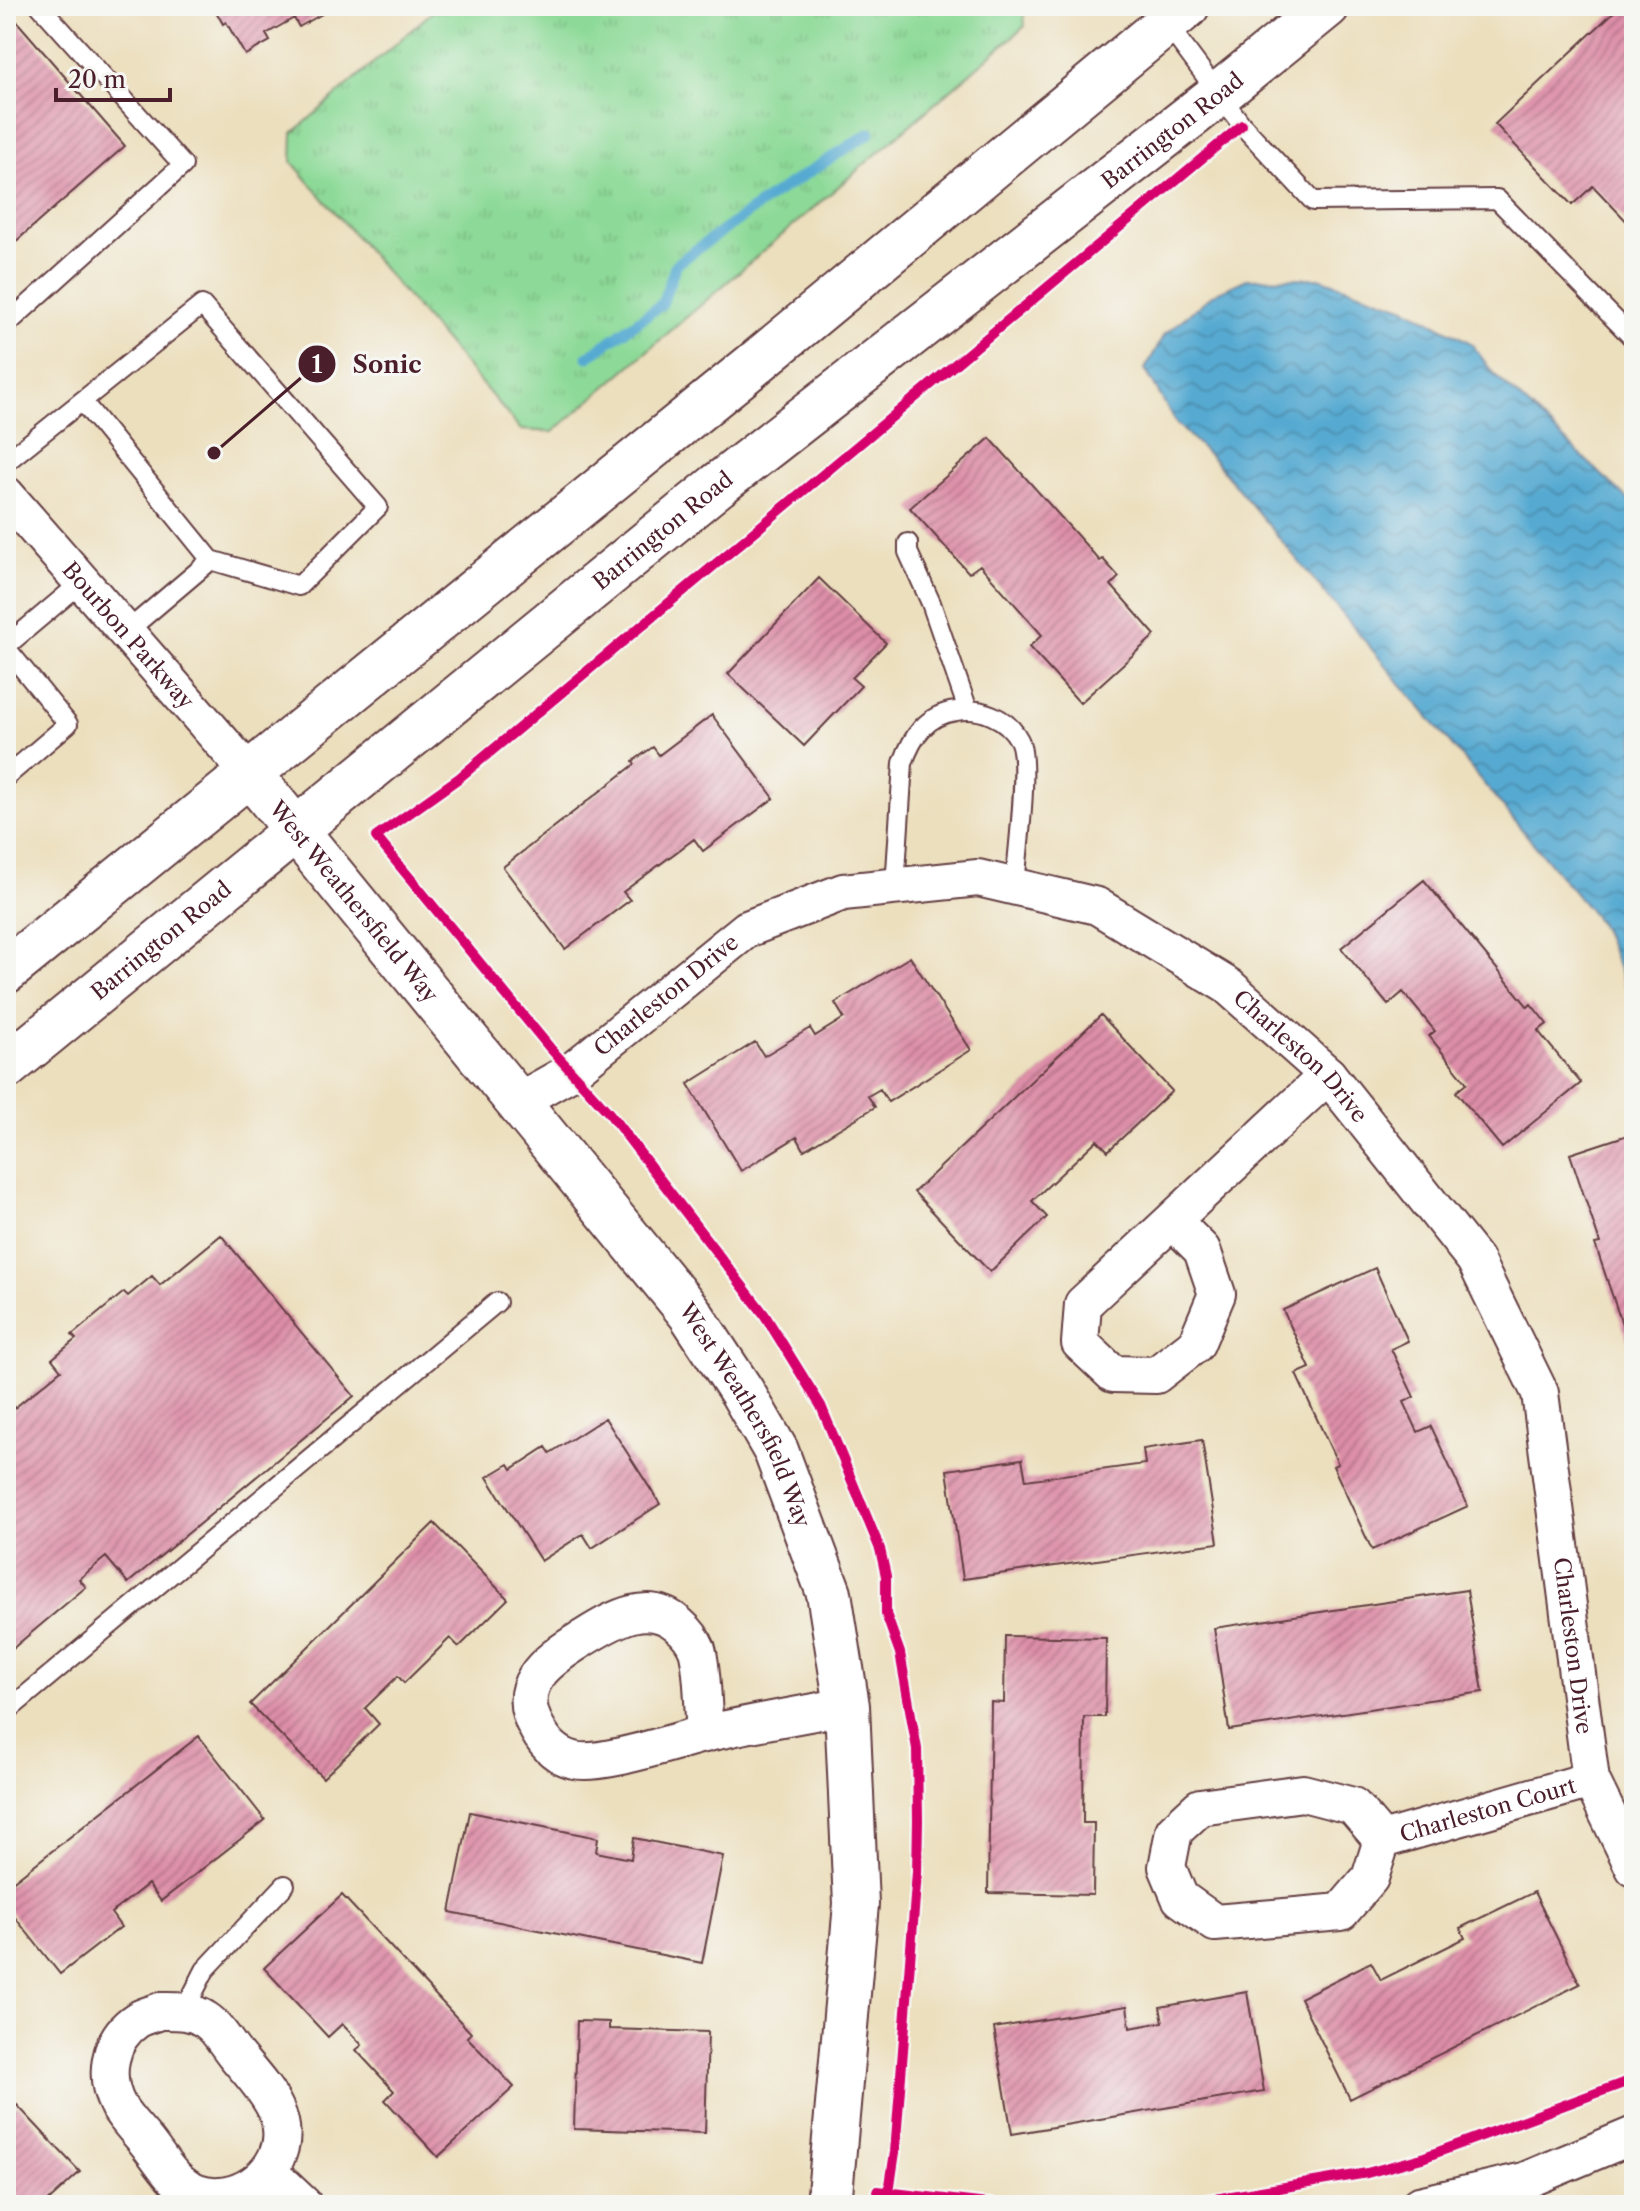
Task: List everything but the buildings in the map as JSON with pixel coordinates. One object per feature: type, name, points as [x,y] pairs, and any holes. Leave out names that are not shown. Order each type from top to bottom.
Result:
[{"type":"main road","name":"Barrington Road","points":[[6,1067],[293,829],[718,485],[1219,94],[1327,6]]},
{"type":"main road","points":[[6,971],[752,366],[1168,12]]},
{"type":"main road","name":"West Weathersfield Way","points":[[249,773],[690,1313],[776,1451],[829,1593],[847,1706],[856,1904],[829,2205]]},
{"type":"street","name":"Bourbon Parkway","points":[[6,495],[249,773]]},
{"type":"street","name":"Charleston Drive","points":[[517,1102],[572,1071],[747,929],[843,892],[978,878],[1097,906],[1228,986],[1328,1075],[1475,1260],[1540,1393],[1591,1780],[1634,1868]]},
{"type":"street","points":[[1174,1222],[1328,1075]]},
{"type":"street","points":[[705,1734],[697,1651],[690,1635],[677,1622],[649,1612],[634,1613],[615,1620],[557,1655],[542,1668],[531,1686],[527,1704],[543,1739],[556,1753],[587,1763],[705,1734],[847,1706]]},
{"type":"street","name":"Charleston Court","points":[[1382,1840],[1591,1780]]},
{"type":"street","name":"Charleston Court","points":[[1303,1793],[1353,1806],[1382,1840],[1370,1878],[1341,1912],[1215,1923],[1180,1898],[1167,1867],[1174,1831],[1200,1807],[1303,1793]]},
{"type":"street","points":[[160,2011],[184,2011],[207,2020],[274,2103],[282,2126],[279,2151],[269,2172],[250,2188],[226,2196],[202,2194],[180,2183],[119,2108],[109,2085],[110,2060],[119,2037],[137,2020],[160,2011]]},
{"type":"street","points":[[1419,2205],[1528,2193],[1634,2135]]},
{"type":"street","points":[[269,2172],[304,2205]]},
{"type":"lane","points":[[6,325],[183,165],[40,6]]},
{"type":"lane","points":[[1168,12],[1242,125],[1313,201],[1497,199],[1634,339]]},
{"type":"lane","points":[[6,462],[82,401],[202,305],[378,507],[299,586],[211,560],[82,401]]},
{"type":"lane","points":[[908,543],[908,552],[931,603],[968,710]]},
{"type":"lane","points":[[126,632],[211,560]]},
{"type":"lane","points":[[6,777],[68,724],[6,647],[82,582]]},
{"type":"lane","points":[[895,887],[903,763],[909,746],[925,724],[936,716],[968,710],[987,712],[1011,728],[1019,740],[1024,764],[1015,886]]},
{"type":"lane","points":[[6,1712],[497,1302]]},
{"type":"lane","points":[[184,2011],[205,1970],[285,1885]]},
{"type":"green space","points":[[439,6],[1023,6],[1025,26],[553,432],[521,430],[292,162],[293,133]]},
{"type":"water","points":[[1319,278],[1406,308],[1471,343],[1493,373],[1634,505],[1634,1007],[1598,921],[1216,462],[1176,423],[1145,369],[1165,334],[1212,295],[1247,279]]},
{"type":"waterway","points":[[588,357],[662,304],[676,264],[773,195],[870,133]]},
{"type":"cycle path","points":[[887,2205],[895,2152],[917,1872],[918,1820],[917,1749],[900,1653],[886,1614],[886,1576],[880,1549],[821,1406],[764,1314],[609,1113],[550,1048],[376,837],[459,778],[1242,125]]},
{"type":"cycle path","points":[[1142,2205],[1191,2203],[1367,2173],[1422,2158],[1634,2079]]},
{"type":"cycle path","points":[[877,2191],[996,2205]]},
{"type":"place","name":"Sonic","points":[[214,453]]}]
